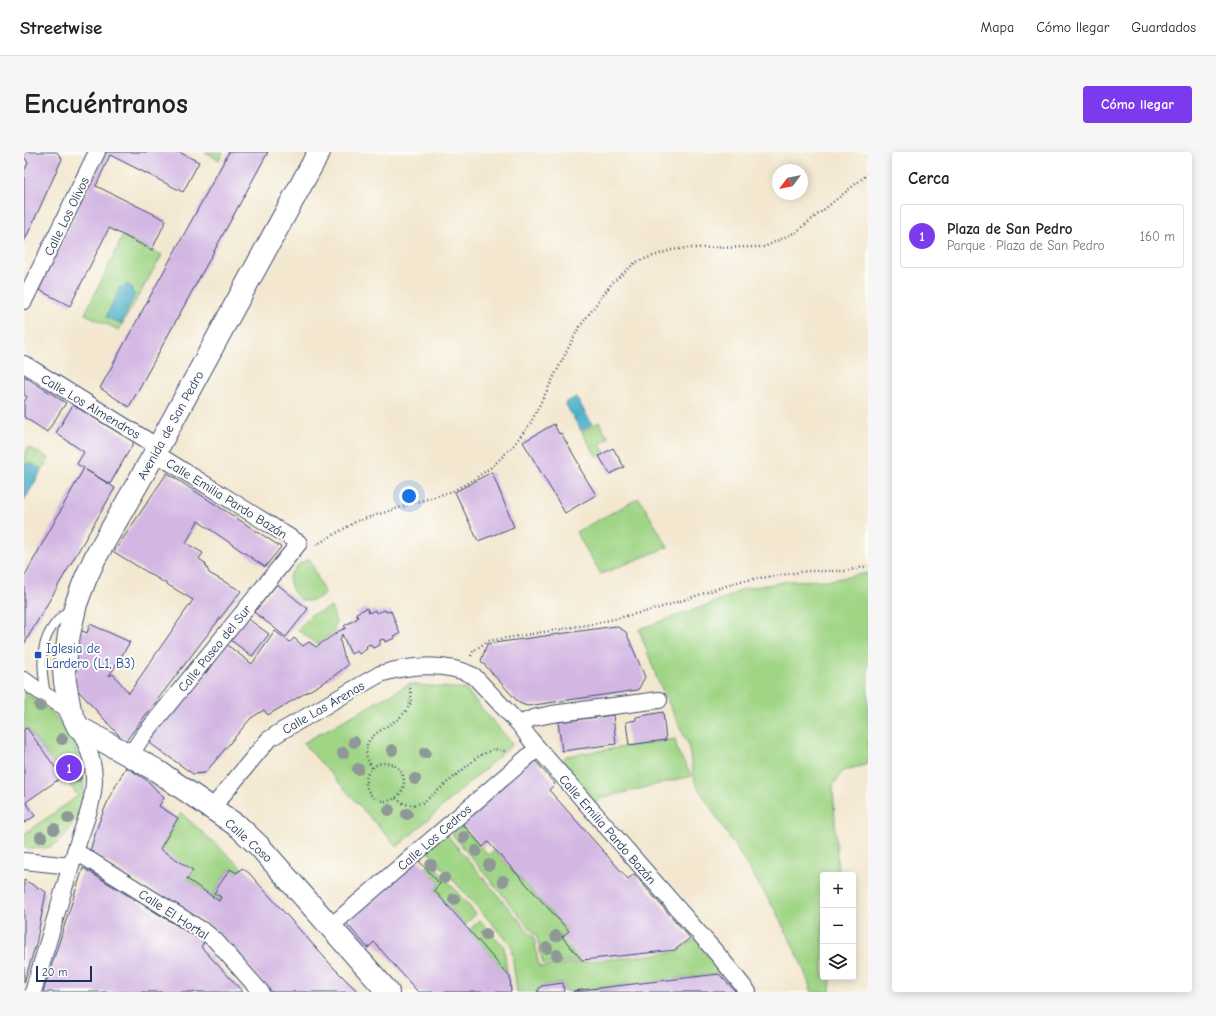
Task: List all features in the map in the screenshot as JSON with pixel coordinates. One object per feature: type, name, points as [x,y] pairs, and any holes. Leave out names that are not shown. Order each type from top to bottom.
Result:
[{"type":"main road","name":"Avenida de San Pedro","points":[[74,719],[65,682],[64,671],[69,634],[76,604],[85,580],[95,558],[157,450],[319,152]]},
{"type":"main road","name":"Calle Coso","points":[[74,719],[156,770],[239,827],[259,846],[388,992]]},
{"type":"street","name":"Calle Los Olivos","points":[[24,301],[97,152]]},
{"type":"street","name":"Calle Los Almendros","points":[[24,364],[157,450]]},
{"type":"street","name":"Calle Emilia Pardo Bazán","points":[[157,450],[299,543]]},
{"type":"street","name":"Calle Paseo del Sur","points":[[130,755],[148,730],[299,543]]},
{"type":"street","name":"Calle Las Arenas","points":[[212,808],[268,740],[380,674],[398,669],[419,667],[451,668],[464,671]]},
{"type":"street","name":"Calle Emilia Pardo Bazán","points":[[464,671],[474,676],[519,724],[538,748],[719,956],[748,992]]},
{"type":"street","points":[[24,680],[74,719],[86,743],[91,760],[94,780],[88,812],[33,992]]},
{"type":"street","points":[[519,724],[533,718],[552,714],[660,700]]},
{"type":"street","name":"Calle Los Cedros","points":[[331,926],[538,748]]},
{"type":"street","points":[[24,861],[73,859]]},
{"type":"street","name":"Calle El Hortal","points":[[73,859],[205,932],[215,940],[261,992]]},
{"type":"lane","points":[[46,696],[42,666],[42,653],[45,641],[50,629],[56,621],[76,604]]},
{"type":"path","points":[[299,543],[307,547],[315,546],[358,521],[453,491],[473,480],[493,466],[513,446],[530,424],[578,329],[612,283],[636,262],[670,250],[687,248],[764,247],[796,232],[826,206],[868,174]]},
{"type":"path","points":[[464,671],[473,650],[488,641],[594,624],[656,609],[741,582],[808,571],[845,571],[868,566]]},
{"type":"path","points":[[372,768],[367,758],[367,744],[371,737],[399,718],[410,707],[412,693],[409,684]]},
{"type":"path","points":[[396,798],[402,803],[410,805],[424,802],[479,756],[494,749],[505,751]]},
{"type":"path","points":[[377,764],[389,764],[395,766],[403,775],[403,788],[396,798],[390,801],[384,801],[372,797],[366,786],[366,779],[372,768],[377,764]]},
{"type":"green space","points":[[205,152],[223,152],[219,160]]},
{"type":"green space","points":[[123,236],[162,255],[119,330],[85,314]]},
{"type":"green space","points":[[599,422],[609,438],[600,444],[605,453],[596,456],[582,432]]},
{"type":"green space","points":[[28,447],[49,458],[24,501],[24,457]]},
{"type":"green space","points":[[639,498],[668,547],[601,574],[576,532]]},
{"type":"green space","points":[[310,559],[325,595],[309,601],[304,601],[294,593],[289,576],[298,565]]},
{"type":"green space","points":[[868,573],[868,764],[843,771],[833,785],[838,872],[820,872],[820,980],[831,980],[830,992],[812,992],[800,960],[775,910],[695,783],[688,744],[658,681],[639,629],[724,599],[743,589],[789,581],[831,580]]},
{"type":"green space","points":[[331,607],[336,621],[334,627],[335,631],[317,644],[298,630],[312,614]]},
{"type":"green space","points":[[409,684],[465,689],[513,744],[397,847],[303,743]]},
{"type":"green space","points":[[24,692],[50,711],[63,726],[74,745],[83,778],[83,801],[80,811],[64,836],[59,842],[51,847],[24,848],[24,834],[78,796],[27,728],[24,729]]},
{"type":"green space","points":[[675,739],[678,752],[692,776],[602,798],[593,805],[558,764],[566,756]]},
{"type":"green space","points":[[181,813],[242,868],[237,873],[229,869],[214,893],[221,897],[219,901],[187,879],[160,849]]},
{"type":"green space","points":[[462,826],[488,855],[494,850],[568,931],[560,937],[580,960],[543,964],[537,937],[452,834]]},
{"type":"green space","points":[[442,829],[534,938],[539,967],[676,952],[700,935],[732,972],[565,992],[563,983],[541,986],[537,992],[517,992],[511,945],[423,846]]},
{"type":"green space","points":[[431,862],[476,914],[465,925],[434,890],[440,884],[425,868]]},
{"type":"green space","points":[[480,920],[504,947],[507,974],[469,930]]},
{"type":"water","points":[[127,284],[132,287],[132,293],[135,294],[121,324],[106,317],[120,287],[122,288]]},
{"type":"water","points":[[576,397],[592,424],[581,431],[565,403]]},
{"type":"water","points":[[28,463],[42,469],[27,496],[24,495],[24,466]]},
{"type":"building","points":[[24,152],[57,152],[62,159],[24,242],[24,171],[28,163],[25,158],[24,159]]},
{"type":"building","points":[[105,152],[179,152],[199,162],[183,192],[110,155],[96,186],[166,220],[152,250],[109,228],[70,306],[39,290]]},
{"type":"building","points":[[229,152],[268,152],[129,407],[100,388]]},
{"type":"building","points":[[24,376],[66,403],[47,432],[24,417],[24,402],[27,397],[24,395]]},
{"type":"building","points":[[73,405],[134,442],[110,484],[86,470],[115,488],[24,644],[24,577],[84,468],[77,464],[84,452],[56,433]]},
{"type":"building","points":[[554,424],[559,434],[561,433],[596,495],[565,513],[523,442]]},
{"type":"building","points":[[613,448],[624,467],[610,474],[599,456]]},
{"type":"building","points":[[492,472],[514,527],[478,541],[455,492]]},
{"type":"building","points":[[167,473],[281,547],[265,567],[198,521],[186,543],[203,553],[199,559],[205,563],[209,573],[241,591],[125,742],[74,686],[80,630],[87,633],[90,624],[130,642],[109,676],[113,674],[129,693],[193,600],[114,552]]},
{"type":"building","points":[[277,584],[308,609],[286,637],[254,612]]},
{"type":"building","points":[[367,608],[369,613],[375,610],[376,613],[385,610],[386,612],[391,611],[400,634],[385,642],[384,639],[380,640],[380,645],[373,648],[370,644],[366,646],[367,649],[359,654],[357,651],[351,654],[342,634],[340,641],[348,665],[331,678],[268,715],[264,710],[251,718],[205,773],[193,774],[151,744],[150,734],[203,671],[206,673],[226,644],[252,664],[275,631],[290,642],[294,638],[303,646],[309,642],[316,647],[339,631],[346,628],[344,626],[358,618],[356,613]]},
{"type":"building","points":[[244,616],[269,634],[252,656],[228,638]]},
{"type":"building","points":[[616,626],[626,632],[645,677],[638,690],[527,706],[519,703],[481,661],[487,644]]},
{"type":"building","points":[[663,712],[666,740],[629,745],[626,722],[636,720],[636,717]]},
{"type":"building","points":[[613,715],[616,744],[562,751],[558,722]]},
{"type":"building","points":[[27,728],[62,777],[26,802],[35,816],[24,823],[24,729]]},
{"type":"building","points":[[532,757],[555,784],[549,790],[628,879],[634,874],[690,938],[675,950],[582,960],[562,937],[569,931],[488,842],[483,847],[459,820]]},
{"type":"building","points":[[126,767],[148,781],[164,798],[159,806],[178,818],[160,849],[193,870],[187,879],[219,901],[221,897],[214,893],[230,869],[237,873],[242,868],[249,873],[333,967],[358,992],[272,992],[214,928],[90,851],[99,822],[110,796]]},
{"type":"building","points":[[417,859],[440,884],[434,890],[510,977],[511,992],[418,992],[374,942],[368,948],[346,923]]},
{"type":"building","points":[[83,868],[204,942],[201,947],[243,992],[43,992]]},
{"type":"building","points":[[24,880],[46,892],[36,944],[24,983]]},
{"type":"building","points":[[719,974],[736,992],[573,992],[573,991]]},
{"type":"building","points":[[563,983],[564,992],[537,992],[541,986]]},
{"type":"place","name":"Iglesia de Lardero (L1, B3)","points":[[38,655]]},
{"type":"place","name":"Plaza de San Pedro","points":[[69,768]]}]
